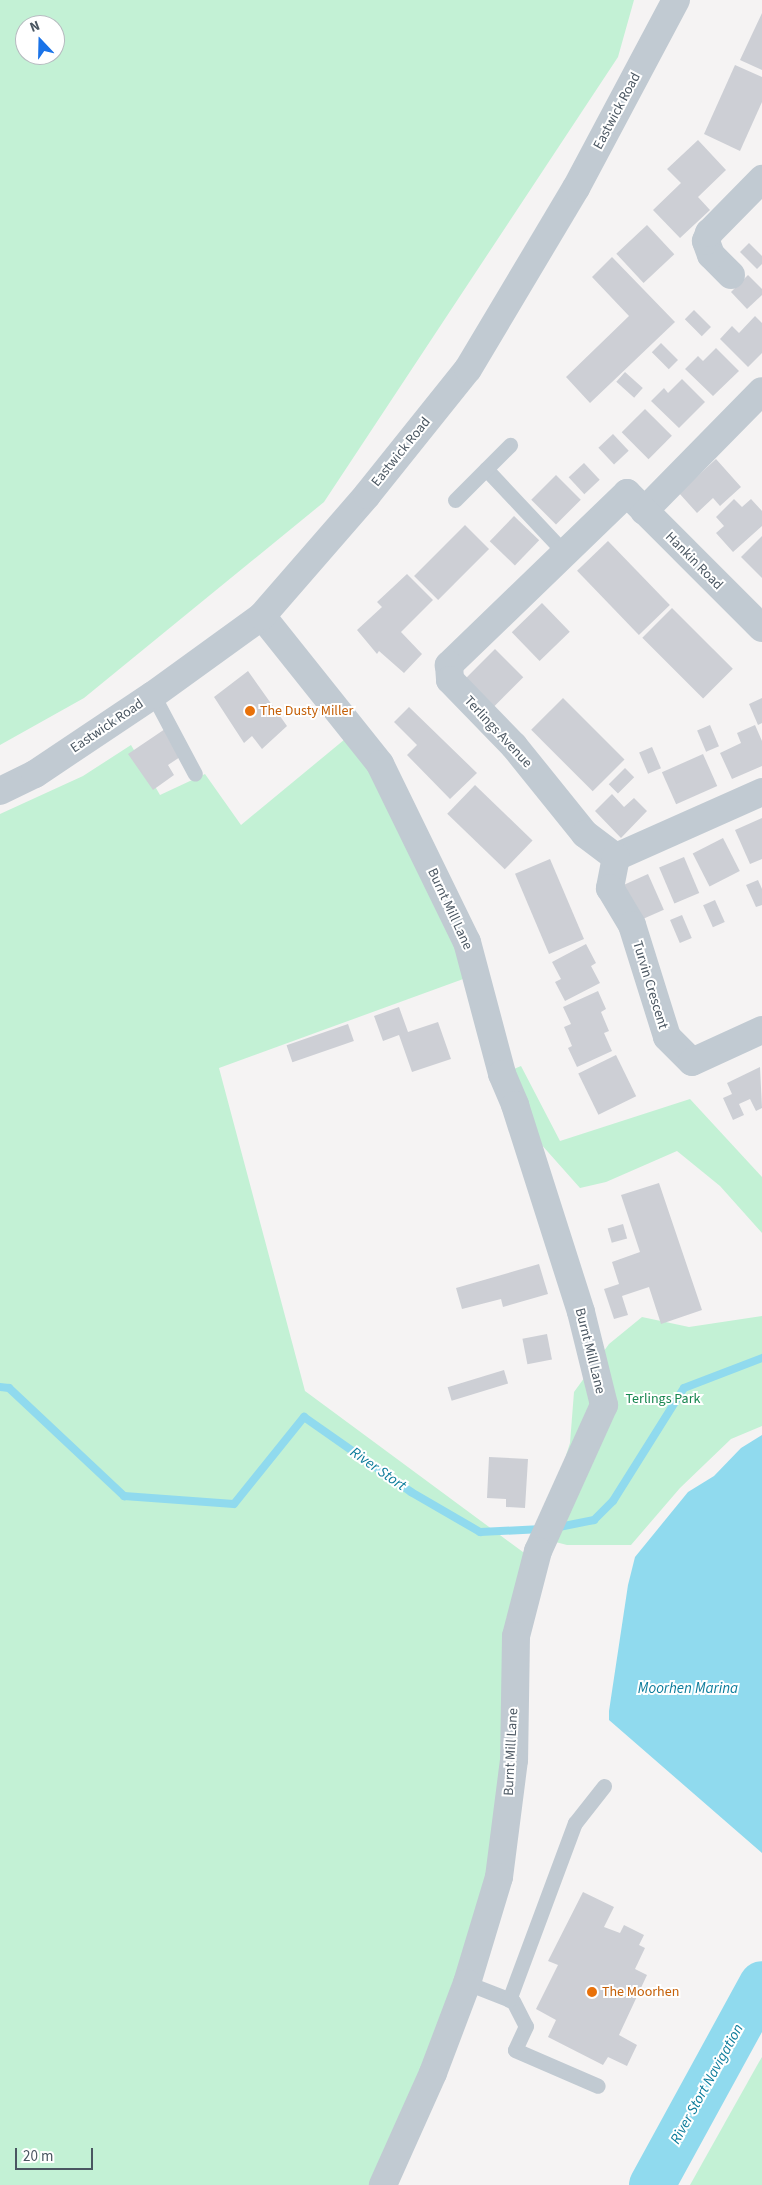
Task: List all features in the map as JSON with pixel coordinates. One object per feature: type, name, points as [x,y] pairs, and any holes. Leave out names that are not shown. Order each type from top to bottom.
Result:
[{"type":"street","name":"Eastwick Road","points":[[0,791],[35,774],[153,695],[262,616],[367,495],[468,370],[576,188],[676,0]]},
{"type":"street","points":[[731,275],[711,255],[706,241],[709,234],[762,178]]},
{"type":"street","name":"Terlings Avenue","points":[[616,857],[585,834],[514,746],[450,680],[449,664],[564,552],[636,502],[762,390]]},
{"type":"street","name":"Hankin Road","points":[[636,502],[762,628]]},
{"type":"street","name":"Burnt Mill Lane","points":[[262,616],[380,764],[467,942],[502,1074],[515,1105],[578,1303],[604,1405],[538,1551],[516,1636],[514,1760],[499,1877],[467,1983],[433,2073],[383,2185]]},
{"type":"street","points":[[616,857],[762,792]]},
{"type":"street","name":"Turvin Crescent","points":[[616,857],[610,888],[632,925],[666,1037],[692,1062],[762,1030]]},
{"type":"lane","points":[[455,500],[510,445]]},
{"type":"lane","points":[[486,469],[564,552]]},
{"type":"lane","points":[[153,695],[195,774]]},
{"type":"lane","points":[[510,2000],[575,1824],[604,1786]]},
{"type":"lane","points":[[467,1983],[513,2001],[526,2026],[516,2050],[598,2086]]},
{"type":"green space","points":[[0,0],[634,0],[618,57],[324,502],[84,698],[0,745]]},
{"type":"green space","points":[[356,730],[477,974],[219,1068],[305,1391],[527,1555],[506,1620],[505,1814],[475,1933],[375,2185],[0,2185],[0,814],[83,776],[131,745],[160,795],[205,774],[241,825]]},
{"type":"green space","points":[[521,1066],[560,1141],[690,1099],[762,1177],[762,1233],[720,1186],[677,1151],[606,1182],[580,1188],[540,1143],[502,1074]]},
{"type":"green space","name":"Terlings Park","points":[[762,1316],[762,1426],[731,1439],[680,1488],[631,1545],[567,1545],[540,1538],[570,1443],[574,1392],[609,1344],[642,1317],[689,1327]]},
{"type":"green space","points":[[762,2057],[762,2185],[690,2185],[759,2062]]},
{"type":"water","name":"Moorhen Marina","points":[[762,1435],[762,1853],[609,1720],[609,1711],[628,1585],[635,1557],[688,1492],[714,1476],[741,1448]]},
{"type":"building","points":[[762,13],[762,70],[740,60]]},
{"type":"building","points":[[735,65],[762,77],[762,102],[740,151],[704,134]]},
{"type":"building","points":[[698,140],[726,170],[698,197],[710,210],[680,238],[653,210],[681,183],[667,169]]},
{"type":"building","points":[[647,225],[674,254],[644,283],[616,254]]},
{"type":"building","points":[[749,243],[762,256],[762,264],[757,269],[740,252]]},
{"type":"building","points":[[612,257],[675,322],[590,403],[566,377],[629,316],[592,277]]},
{"type":"building","points":[[748,275],[762,289],[762,295],[747,309],[731,292]]},
{"type":"building","points":[[694,310],[711,327],[702,336],[685,319]]},
{"type":"building","points":[[755,316],[762,323],[762,353],[748,367],[720,339],[732,326],[739,333]]},
{"type":"building","points":[[661,343],[678,360],[669,369],[652,352]]},
{"type":"building","points":[[716,348],[739,371],[713,396],[685,369],[698,356],[703,361]]},
{"type":"building","points":[[625,372],[643,388],[634,398],[616,382]]},
{"type":"building","points":[[682,379],[705,402],[679,428],[651,401],[664,388],[668,393]]},
{"type":"building","points":[[645,409],[672,436],[649,459],[622,432]]},
{"type":"building","points":[[613,434],[629,451],[614,464],[598,448]]},
{"type":"building","points":[[716,459],[741,487],[720,506],[713,498],[697,513],[679,493]]},
{"type":"building","points":[[584,463],[600,480],[584,494],[569,477]]},
{"type":"building","points":[[556,475],[581,500],[556,524],[531,500]]},
{"type":"building","points":[[734,499],[742,507],[751,499],[762,511],[762,526],[733,552],[716,533],[724,526],[716,517]]},
{"type":"building","points":[[514,516],[539,540],[515,565],[490,541]]},
{"type":"building","points":[[465,525],[489,549],[438,600],[414,576]]},
{"type":"building","points":[[762,536],[762,578],[741,557]]},
{"type":"building","points":[[608,541],[670,605],[639,635],[577,571]]},
{"type":"building","points":[[407,574],[433,600],[401,632],[422,654],[404,673],[379,651],[377,654],[357,630],[382,607],[377,602]]},
{"type":"building","points":[[542,603],[570,632],[540,661],[512,632]]},
{"type":"building","points":[[672,608],[733,669],[703,699],[642,638]]},
{"type":"building","points":[[495,649],[523,677],[494,707],[465,679]]},
{"type":"building","name":"The Dusty Miller","points":[[248,671],[287,726],[262,749],[252,736],[244,743],[214,697]]},
{"type":"building","points":[[563,698],[625,760],[593,791],[531,730]]},
{"type":"building","points":[[762,698],[762,723],[758,725],[749,704]]},
{"type":"building","points":[[409,707],[477,773],[450,799],[407,755],[417,745],[394,722]]},
{"type":"building","points":[[710,725],[719,746],[706,752],[697,730]]},
{"type":"building","points":[[755,725],[762,741],[762,766],[732,779],[720,753],[741,743],[737,733]]},
{"type":"building","points":[[165,729],[183,755],[168,765],[174,775],[153,790],[128,754]]},
{"type":"building","points":[[652,747],[661,768],[648,774],[639,752]]},
{"type":"building","points":[[703,754],[717,786],[676,804],[662,772]]},
{"type":"building","points":[[625,768],[634,777],[618,793],[609,784]]},
{"type":"building","points":[[475,785],[533,841],[505,869],[447,814]]},
{"type":"building","points":[[612,794],[624,807],[634,798],[647,811],[621,838],[595,811]]},
{"type":"building","points":[[762,818],[762,859],[750,864],[735,830]]},
{"type":"building","points":[[723,838],[740,871],[710,886],[693,853]]},
{"type":"building","points":[[684,857],[699,893],[674,903],[659,868]]},
{"type":"building","points":[[550,859],[584,939],[549,954],[515,874]]},
{"type":"building","points":[[648,874],[664,910],[638,921],[622,885]]},
{"type":"building","points":[[758,880],[762,889],[762,905],[756,907],[746,885]]},
{"type":"building","points":[[715,900],[725,922],[713,927],[703,905]]},
{"type":"building","points":[[682,915],[692,938],[680,943],[670,920]]},
{"type":"building","points":[[586,944],[596,963],[591,966],[600,983],[565,1001],[555,982],[561,979],[552,962]]},
{"type":"building","points":[[598,991],[606,1009],[601,1012],[609,1031],[604,1033],[612,1051],[577,1067],[568,1048],[572,1046],[564,1027],[571,1024],[563,1007]]},
{"type":"building","points":[[399,1007],[408,1032],[438,1022],[451,1059],[412,1072],[399,1035],[383,1041],[374,1016]]},
{"type":"building","points":[[348,1024],[354,1041],[292,1062],[287,1045]]},
{"type":"building","points":[[616,1055],[636,1096],[598,1115],[578,1073]]},
{"type":"building","points":[[760,1067],[762,1108],[756,1111],[750,1099],[739,1104],[744,1115],[733,1120],[723,1098],[732,1094],[727,1083]]},
{"type":"building","points":[[659,1183],[702,1310],[661,1324],[649,1287],[622,1296],[628,1315],[614,1319],[604,1289],[619,1284],[612,1262],[640,1252],[621,1195]]},
{"type":"building","points":[[623,1224],[627,1238],[612,1243],[608,1228]]},
{"type":"building","points":[[539,1264],[548,1294],[503,1307],[501,1299],[462,1309],[456,1288]]},
{"type":"building","points":[[547,1334],[552,1360],[527,1364],[522,1339]]},
{"type":"building","points":[[504,1370],[508,1383],[452,1401],[448,1387]]},
{"type":"building","points":[[489,1457],[528,1459],[525,1508],[506,1507],[506,1499],[487,1498]]},
{"type":"building","name":"The Moorhen","points":[[583,1892],[614,1907],[604,1927],[620,1933],[624,1925],[644,1935],[639,1945],[645,1948],[635,1969],[647,1975],[619,2035],[637,2045],[627,2066],[608,2057],[603,2065],[548,2037],[556,2020],[536,2009],[558,1965],[548,1961]]},
{"type":"waterway","name":"River Stort","points":[[554,1528],[594,1520],[613,1501],[684,1388],[762,1358]]},
{"type":"waterway","name":"River Stort","points":[[0,1387],[9,1388],[124,1496],[234,1504],[304,1417],[411,1492],[480,1532],[542,1529]]},
{"type":"waterway","name":"River Stort Navigation","points":[[652,2185],[762,1984]]},
{"type":"place","name":"The Dusty Miller","points":[[250,711]]},
{"type":"place","name":"The Moorhen","points":[[592,1992]]}]
